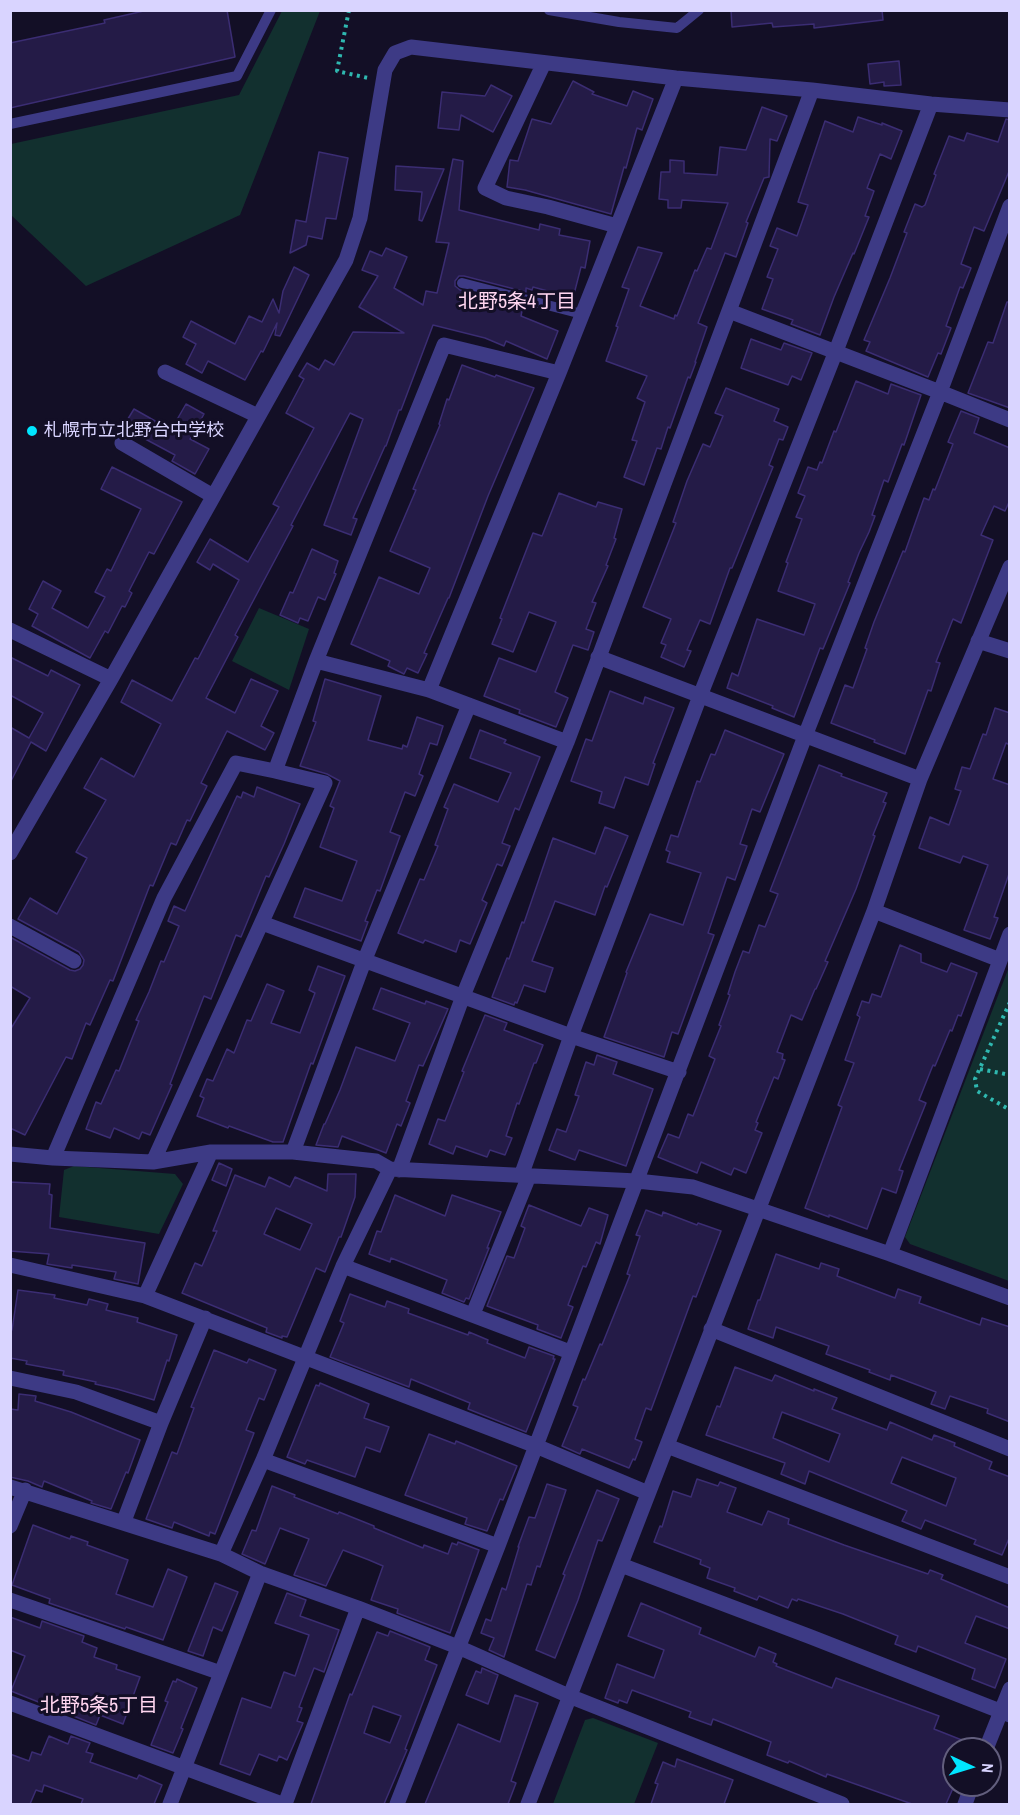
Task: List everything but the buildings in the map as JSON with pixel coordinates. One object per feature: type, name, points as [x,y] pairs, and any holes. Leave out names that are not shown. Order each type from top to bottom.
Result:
[{"type":"street","points":[[10,853],[111,679],[346,260],[360,218],[385,70],[395,53],[411,47],[676,78],[1010,110]]},
{"type":"street","points":[[544,63],[485,188],[506,198],[617,226]]},
{"type":"street","points":[[429,690],[559,373],[676,78]]},
{"type":"street","points":[[221,1554],[343,1266],[395,1170],[567,742],[813,90]]},
{"type":"street","points":[[473,1314],[525,1176],[571,1036],[700,696],[931,104]]},
{"type":"street","points":[[397,1804],[498,1546],[805,736],[940,392],[1010,206]]},
{"type":"street","points":[[729,311],[1010,420]]},
{"type":"street","points":[[276,771],[316,661],[444,345],[559,373]]},
{"type":"street","points":[[165,372],[258,416]]},
{"type":"street","points":[[122,443],[213,496]]},
{"type":"street","points":[[528,1804],[874,911],[920,779],[1010,567]]},
{"type":"street","points":[[10,630],[111,679]]},
{"type":"street","points":[[978,641],[1010,651]]},
{"type":"street","points":[[598,657],[920,779]]},
{"type":"street","points":[[316,661],[429,690],[567,742]]},
{"type":"street","points":[[293,1152],[365,959],[469,705]]},
{"type":"street","points":[[53,1158],[164,898],[236,763],[325,783],[153,1162]]},
{"type":"street","points":[[874,911],[1000,960]]},
{"type":"street","points":[[262,923],[571,1036],[679,1072]]},
{"type":"street","points":[[10,926],[74,961]]},
{"type":"street","points":[[890,1254],[1010,934]]},
{"type":"street","points":[[10,1154],[153,1162],[211,1152],[293,1152],[376,1161],[395,1170],[637,1181],[693,1187],[759,1208],[1010,1298]]},
{"type":"street","points":[[145,1296],[211,1152]]},
{"type":"street","points":[[10,1265],[145,1296],[536,1446],[648,1493]]},
{"type":"street","points":[[343,1266],[570,1352]]},
{"type":"street","points":[[124,1521],[161,1423],[205,1318]]},
{"type":"street","points":[[711,1329],[1010,1449]]},
{"type":"street","points":[[10,1378],[76,1392],[161,1423]]},
{"type":"street","points":[[666,1446],[1010,1577]]},
{"type":"street","points":[[262,1460],[498,1546]]},
{"type":"street","points":[[10,1526],[18,1488],[124,1521],[221,1554],[260,1573],[458,1647],[569,1696],[842,1804]]},
{"type":"street","points":[[621,1565],[1005,1713]]},
{"type":"street","points":[[170,1804],[260,1573]]},
{"type":"street","points":[[10,1600],[221,1673]]},
{"type":"street","points":[[10,1703],[284,1804],[358,1608]]},
{"type":"street","points":[[992,1737],[1005,1713],[1010,1689]]},
{"type":"lane","points":[[10,124],[237,76],[271,10]]},
{"type":"lane","points":[[549,10],[619,22],[677,28],[699,10]]},
{"type":"lane","points":[[462,284],[582,314]]},
{"type":"path","points":[[348,10],[337,71],[383,81]]},
{"type":"path","points":[[1010,1002],[975,1079],[977,1091],[1010,1110]]},
{"type":"path","points":[[980,1069],[1010,1075]]},
{"type":"green space","points":[[282,11],[320,11],[240,215],[86,286],[11,215],[11,144],[239,95]]},
{"type":"green space","points":[[259,608],[309,629],[289,690],[232,661]]},
{"type":"green space","points":[[1009,967],[1010,1281],[910,1244],[905,1237]]},
{"type":"green space","points":[[74,1166],[175,1174],[183,1184],[159,1234],[59,1217],[64,1170]]},
{"type":"green space","points":[[593,1718],[658,1743],[634,1804],[553,1804],[585,1720]]},
{"type":"place","name":"札幌市立北野台中学校","points":[[32,431]]},
{"type":"district","name":"北野5条4丁目","points":[[517,303]]},
{"type":"district","name":"北野5条5丁目","points":[[99,1707]]}]
